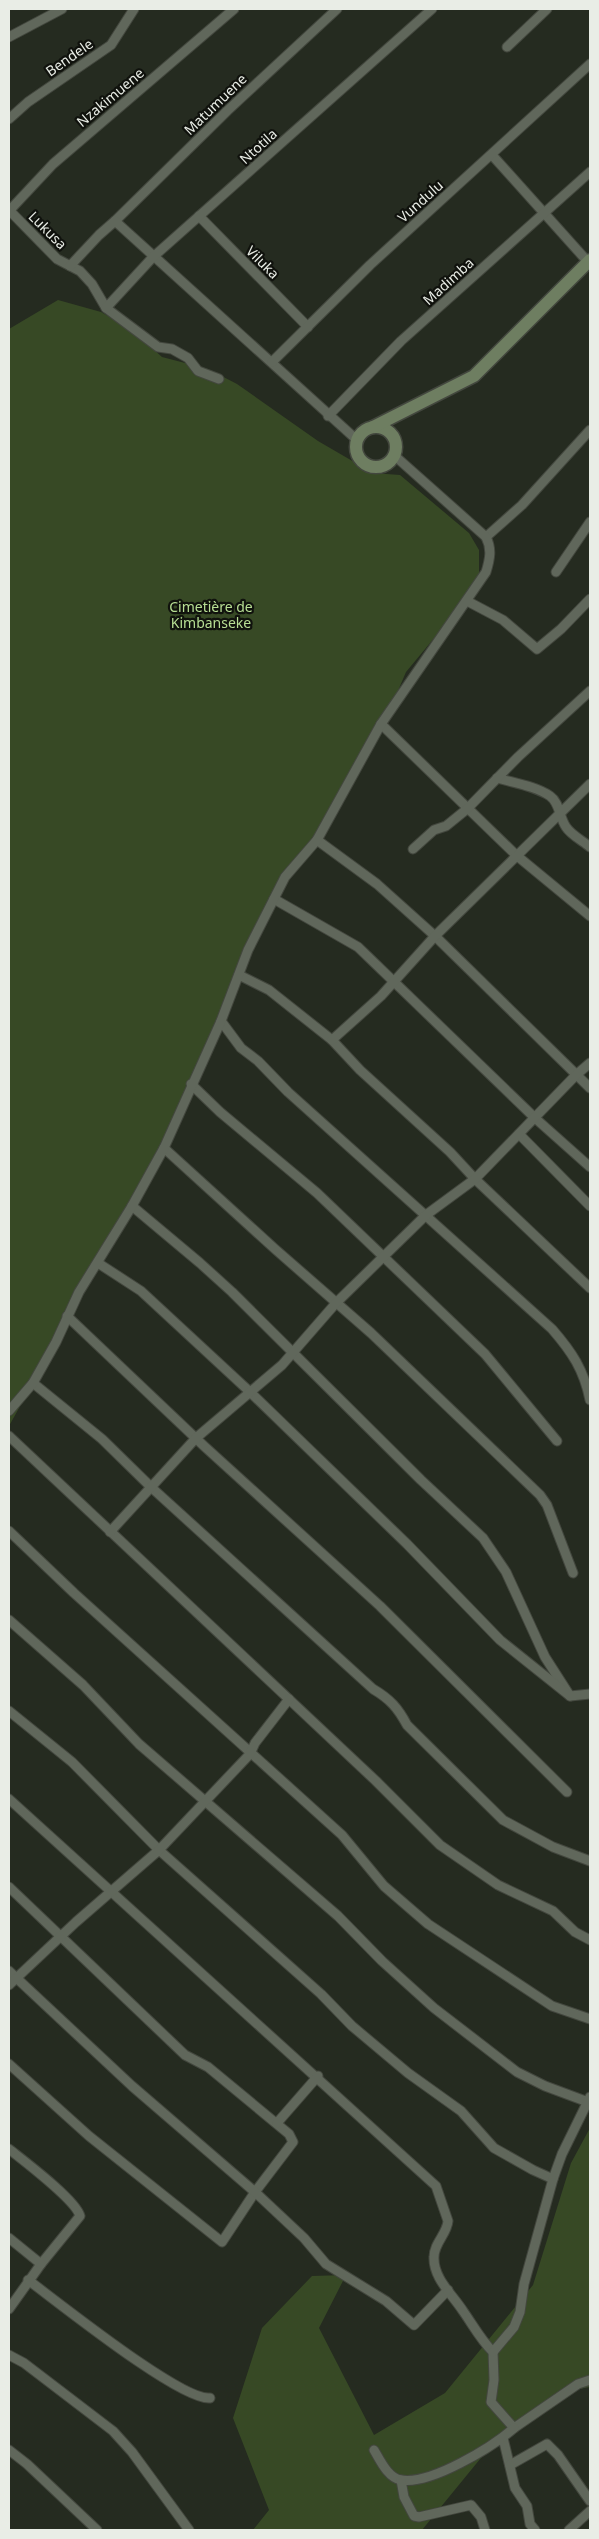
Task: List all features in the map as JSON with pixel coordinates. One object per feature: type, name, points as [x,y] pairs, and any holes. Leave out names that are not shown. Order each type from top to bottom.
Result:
[{"type":"street","points":[[9,37],[62,9]]},
{"type":"street","name":"Bendele","points":[[9,119],[28,102],[111,45],[134,9]]},
{"type":"street","name":"Nzakimuene","points":[[9,211],[53,164],[234,9]]},
{"type":"street","name":"Matumuene","points":[[70,266],[99,235],[227,111],[337,9]]},
{"type":"street","name":"Ntotila","points":[[106,308],[153,257],[432,9]]},
{"type":"street","points":[[507,47],[546,9]]},
{"type":"street","name":"Vundulu","points":[[272,362],[370,264],[590,64]]},
{"type":"street","points":[[401,411],[394,437],[397,447],[395,456],[387,465],[377,468],[367,466],[359,459],[356,449],[357,440],[364,431],[401,411],[474,376],[589,261],[492,155]]},
{"type":"street","name":"Madimba","points":[[328,416],[401,341],[590,172]]},
{"type":"street","name":"Lukusa","points":[[9,211],[57,260],[80,271],[92,284],[106,308]]},
{"type":"street","name":"Viluka","points":[[199,216],[308,327]]},
{"type":"street","points":[[115,221],[272,362],[328,416],[357,440]]},
{"type":"street","points":[[106,308],[158,347],[172,349],[188,358],[198,371],[220,379]]},
{"type":"street","points":[[373,427],[381,427],[394,437]]},
{"type":"street","points":[[486,537],[522,505],[588,436]]},
{"type":"street","points":[[9,1411],[33,1383],[56,1342],[79,1292],[132,1206],[164,1148],[191,1084],[221,1021],[248,950],[285,877],[317,840],[381,724],[468,601],[486,572],[490,558],[490,545],[486,537],[395,456]]},
{"type":"street","points":[[556,572],[590,522]]},
{"type":"street","points":[[468,601],[503,620],[537,649],[561,629],[590,599]]},
{"type":"street","points":[[413,849],[434,830],[446,826],[467,809],[497,778],[590,691]]},
{"type":"street","points":[[381,724],[516,856],[590,916]]},
{"type":"street","points":[[497,778],[538,790],[551,796],[559,806],[560,816],[567,829],[590,847]]},
{"type":"street","points":[[332,1040],[395,981],[435,936],[516,856],[560,816],[590,784]]},
{"type":"street","points":[[317,840],[378,884],[435,936],[590,1088]]},
{"type":"street","points":[[274,899],[342,936],[358,947],[535,1118],[590,1167]]},
{"type":"street","points":[[239,975],[269,990],[332,1040],[360,1070],[450,1152],[475,1179],[590,1288]]},
{"type":"street","points":[[221,1021],[241,1048],[258,1061],[288,1092],[552,1329],[570,1350],[586,1378],[590,1400]]},
{"type":"street","points":[[110,1532],[196,1438],[294,1354],[336,1303],[426,1215],[475,1179],[590,1063]]},
{"type":"street","points":[[191,1084],[220,1112],[317,1193],[485,1354],[556,1441]]},
{"type":"street","points":[[519,1134],[590,1206]]},
{"type":"street","points":[[164,1148],[371,1333],[540,1495],[546,1505],[573,1572]]},
{"type":"street","points":[[132,1206],[200,1263],[421,1480],[484,1538],[506,1572],[545,1657],[570,1696]]},
{"type":"street","points":[[98,1263],[141,1291],[249,1391],[407,1544],[500,1640],[570,1696],[590,1694]]},
{"type":"street","points":[[67,1316],[196,1438],[380,1606],[567,1792]]},
{"type":"street","points":[[33,1383],[102,1439],[152,1488],[373,1689],[388,1698],[397,1707],[407,1725],[503,1820],[553,1847],[590,1860]]},
{"type":"street","points":[[9,1436],[289,1699],[440,1845],[498,1885],[553,1911],[575,1932],[590,1940]]},
{"type":"street","points":[[9,1532],[342,1836],[384,1886],[428,1924],[552,2006],[590,2018]]},
{"type":"street","points":[[9,1620],[83,1685],[139,1744],[338,1916],[382,1961],[434,2008],[518,2072],[545,2086],[589,2100],[562,2154],[524,2284],[520,2312],[514,2327],[492,2352]]},
{"type":"street","points":[[9,1985],[59,1937],[114,1892],[207,1801],[250,1754],[255,1743],[289,1699]]},
{"type":"street","points":[[9,1712],[72,1762],[121,1814],[159,1850],[321,1994],[352,2026],[408,2073],[461,2111],[494,2148],[533,2170],[554,2179]]},
{"type":"street","points":[[9,1799],[114,1892],[248,2016],[318,2076],[436,2186],[448,2221],[436,2245],[434,2266],[478,2336],[492,2352],[494,2380],[491,2402],[514,2428]]},
{"type":"street","points":[[9,1887],[59,1937],[185,2055],[208,2067],[292,2137],[293,2142],[255,2192],[225,2240],[222,2242],[218,2241],[89,2136],[9,2064]]},
{"type":"street","points":[[9,1971],[132,2086],[255,2192],[304,2238],[326,2264],[386,2301],[413,2324],[417,2324],[448,2290]]},
{"type":"street","points":[[276,2123],[318,2076]]},
{"type":"street","points":[[9,2149],[66,2196],[79,2212],[80,2219],[40,2264],[9,2309]]},
{"type":"street","points":[[9,2238],[40,2264]]},
{"type":"street","points":[[28,2280],[110,2343],[182,2389],[198,2397],[210,2398]]},
{"type":"street","points":[[9,2356],[24,2364],[113,2431],[132,2452],[189,2530]]},
{"type":"street","points":[[374,2450],[391,2475],[402,2480],[415,2480],[447,2468],[503,2438],[514,2428],[578,2384],[590,2380]]},
{"type":"street","points":[[503,2438],[515,2488],[527,2506],[530,2524],[535,2530]]},
{"type":"street","points":[[510,2465],[547,2444],[558,2455],[590,2501]]},
{"type":"street","points":[[9,2450],[27,2464],[96,2530]]},
{"type":"street","points":[[402,2480],[404,2497],[414,2516],[419,2517],[472,2504],[481,2517],[485,2530]]},
{"type":"street","points":[[569,2530],[590,2511]]},
{"type":"green space","name":"Cimetière de Kimbanseke","points":[[58,300],[101,312],[132,330],[162,357],[208,369],[237,384],[318,441],[373,473],[400,475],[469,533],[479,550],[479,584],[406,672],[388,714],[317,840],[285,877],[164,1148],[9,1426],[9,329]]},
{"type":"green space","points":[[590,2128],[590,2387],[558,2393],[503,2431],[422,2530],[253,2530],[269,2510],[233,2418],[262,2328],[312,2276],[346,2275],[319,2328],[374,2435],[445,2393],[533,2285],[571,2163]]}]
